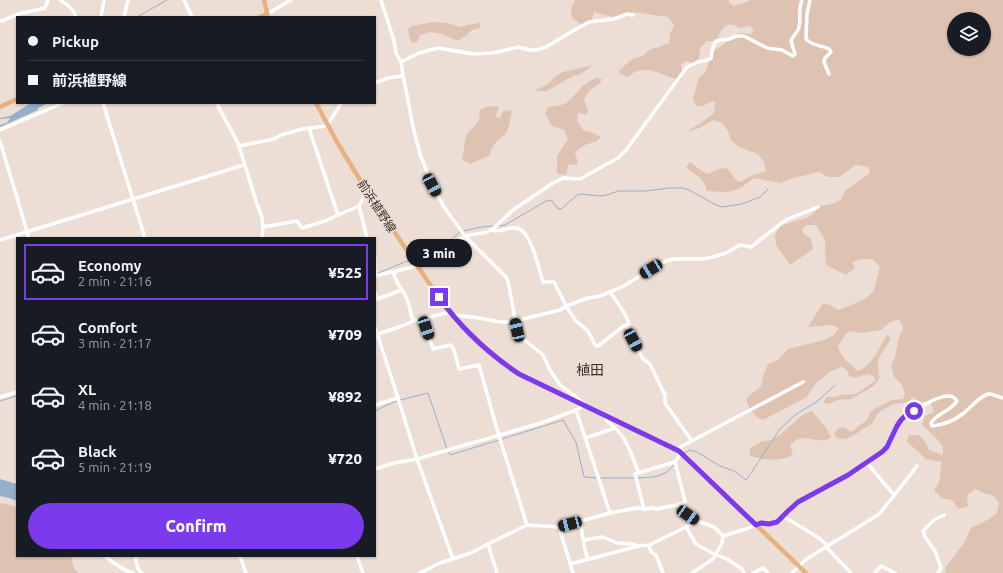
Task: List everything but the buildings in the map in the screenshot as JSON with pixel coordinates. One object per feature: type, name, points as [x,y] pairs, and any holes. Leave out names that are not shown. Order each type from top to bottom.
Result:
[{"type":"main road","points":[[264,0],[267,16]]},
{"type":"main road","points":[[0,106],[16,99]]},
{"type":"main road","name":"前浜植野線","points":[[317,104],[368,193],[417,266],[451,314],[486,348],[519,374],[680,451],[806,573]]},
{"type":"street","points":[[0,20],[2,21],[18,14],[45,8],[48,0]]},
{"type":"street","points":[[61,0],[72,8],[76,16]]},
{"type":"street","points":[[101,16],[104,0]]},
{"type":"street","points":[[124,16],[128,0]]},
{"type":"street","points":[[184,0],[192,16]]},
{"type":"street","points":[[267,16],[292,0]]},
{"type":"street","points":[[376,469],[394,463],[417,459],[541,423],[576,410],[585,405],[560,385],[550,370],[543,354],[521,336],[517,330],[506,277],[465,236],[444,207],[430,181],[420,154],[413,127],[401,62],[396,53],[394,40],[381,0]]},
{"type":"street","points":[[376,276],[417,266],[440,257],[450,246],[465,236],[491,230],[513,210],[554,183],[563,178],[580,179],[618,158],[626,150],[688,67],[711,58],[716,41],[737,36],[744,36],[767,48],[782,50],[793,56],[795,54],[791,41],[798,30],[802,0]]},
{"type":"street","points":[[810,0],[807,14],[806,39],[808,42],[829,49],[831,52],[825,58],[824,62],[829,74]]},
{"type":"street","points":[[401,62],[419,53],[438,48],[474,54],[492,53],[518,47],[537,50],[546,47],[589,22],[614,18],[627,14],[633,15]]},
{"type":"street","points":[[376,82],[403,76]]},
{"type":"street","points":[[0,130],[61,104]]},
{"type":"street","points":[[103,104],[145,237]]},
{"type":"street","points":[[217,104],[237,140],[256,204],[262,217],[262,237]]},
{"type":"street","points":[[239,146],[274,138],[302,129],[326,126],[340,104]]},
{"type":"street","points":[[310,128],[338,214]]},
{"type":"street","points":[[0,141],[29,237]]},
{"type":"street","points":[[0,240],[244,165]]},
{"type":"street","points":[[367,237],[359,206],[364,196],[368,193]]},
{"type":"street","points":[[263,227],[297,221],[302,228],[325,221],[359,206]]},
{"type":"street","points":[[376,337],[378,334],[422,318],[451,314],[500,322],[515,321],[560,310],[566,306],[588,298],[600,296],[622,287],[651,269],[672,259],[707,258],[726,253],[740,245],[751,247],[788,219],[818,207]]},
{"type":"street","points":[[491,230],[496,231],[516,228],[525,233],[530,243],[543,282],[554,282],[566,306],[576,321],[588,331],[595,345],[598,346],[625,325],[627,326]]},
{"type":"street","points":[[394,272],[396,282],[405,294],[413,321]]},
{"type":"street","points":[[376,296],[377,299],[402,290]]},
{"type":"street","points":[[610,292],[625,313],[629,323],[627,326],[628,330],[643,359],[650,364],[662,389],[666,404],[692,441]]},
{"type":"street","points":[[422,318],[432,349],[451,345],[454,350],[459,369],[479,365],[498,436],[527,525]]},
{"type":"street","points":[[376,329],[417,459],[453,559]]},
{"type":"street","points":[[420,573],[440,563],[471,553],[527,525],[559,527],[610,513],[637,508],[652,508],[656,510],[684,503],[684,496],[675,462],[680,451],[692,441],[803,382]]},
{"type":"street","points":[[0,397],[16,392]]},
{"type":"street","points":[[723,536],[761,523],[769,524],[777,522],[798,502],[848,475],[887,447],[897,426],[906,415],[937,399],[949,396],[954,397],[957,401],[950,409],[934,419],[931,423],[932,426],[947,423],[960,416],[988,394],[1003,398]]},
{"type":"street","points":[[376,405],[398,398]]},
{"type":"street","points":[[576,410],[610,513]]},
{"type":"street","points":[[606,416],[606,420],[620,432],[627,444],[639,473]]},
{"type":"street","points":[[585,438],[615,428]]},
{"type":"street","points":[[644,509],[635,474],[675,462]]},
{"type":"street","points":[[866,462],[894,495]]},
{"type":"street","points":[[792,573],[808,558],[878,514],[917,466]]},
{"type":"street","points":[[677,505],[681,510],[697,521],[714,527],[723,536]]},
{"type":"street","points":[[938,573],[941,568],[935,551],[925,537],[923,531],[934,520],[944,515]]},
{"type":"street","points":[[783,516],[819,538],[851,573]]},
{"type":"street","points":[[580,521],[588,559]]},
{"type":"street","points":[[570,564],[639,546],[649,545],[697,521]]},
{"type":"street","points":[[559,527],[573,573]]},
{"type":"street","points":[[686,527],[696,544],[727,559],[742,569],[744,573]]},
{"type":"street","points":[[584,540],[603,536],[617,543],[639,546]]},
{"type":"street","points":[[692,573],[713,559],[722,543],[723,536]]},
{"type":"street","points":[[488,544],[497,573]]},
{"type":"street","points":[[649,545],[651,552],[656,554],[663,573]]},
{"type":"street","points":[[106,557],[133,573]]},
{"type":"street","points":[[135,557],[138,569],[142,573]]},
{"type":"street","points":[[240,557],[246,573]]},
{"type":"street","points":[[358,557],[363,573]]},
{"type":"street","points":[[875,573],[881,566],[895,573]]},
{"type":"street","points":[[753,573],[763,568],[768,573]]},
{"type":"shaded area","points":[[575,0],[729,0],[729,3],[734,6],[751,0],[1003,0],[1003,573],[945,573],[946,567],[964,543],[971,528],[997,513],[999,503],[993,495],[975,489],[967,495],[968,506],[958,509],[952,500],[942,498],[934,491],[939,480],[942,462],[925,459],[907,442],[909,435],[919,435],[926,443],[929,450],[943,455],[943,447],[922,425],[925,416],[934,412],[931,403],[921,402],[912,397],[908,402],[894,404],[882,410],[877,414],[872,424],[851,437],[843,439],[837,438],[834,433],[839,428],[845,428],[851,432],[867,420],[870,413],[874,409],[892,400],[903,399],[905,394],[902,385],[894,377],[891,366],[903,328],[899,319],[889,323],[881,330],[861,333],[849,331],[838,346],[843,357],[858,371],[868,365],[887,335],[891,338],[878,361],[878,374],[880,377],[877,382],[872,387],[851,399],[837,400],[828,404],[823,402],[827,397],[856,394],[876,380],[873,376],[867,374],[855,378],[849,376],[847,370],[842,367],[831,371],[815,384],[807,397],[763,420],[754,414],[747,403],[746,399],[761,387],[763,376],[768,364],[778,360],[788,349],[824,340],[834,335],[839,328],[831,325],[808,327],[823,303],[838,310],[864,299],[872,293],[880,267],[872,259],[862,259],[852,262],[855,268],[846,275],[826,265],[825,240],[816,225],[807,225],[802,229],[803,233],[811,239],[813,249],[790,265],[776,245],[775,235],[780,226],[809,217],[821,206],[832,204],[841,200],[845,191],[870,173],[868,167],[856,165],[839,177],[828,177],[819,172],[780,183],[754,178],[744,186],[732,191],[707,191],[702,180],[686,168],[690,162],[707,174],[719,169],[727,168],[736,180],[741,182],[750,176],[766,171],[764,162],[758,154],[739,147],[731,140],[728,131],[722,123],[713,120],[697,129],[687,131],[714,113],[715,102],[710,102],[703,106],[696,106],[693,99],[699,77],[705,73],[712,53],[735,35],[741,33],[751,34],[754,30],[749,26],[740,28],[735,25],[728,25],[722,29],[717,41],[707,41],[700,48],[699,59],[692,63],[686,61],[681,64],[681,80],[646,70],[635,72],[627,77],[618,72],[625,65],[633,59],[643,56],[650,49],[669,43],[670,34],[674,25],[668,17],[634,12],[613,17],[594,12],[591,22],[581,24],[572,18],[571,8]]},
{"type":"shaded area","points":[[433,22],[447,23],[460,27],[480,23],[480,28],[472,30],[458,41],[442,34],[430,32],[420,35],[417,42],[411,43],[408,29],[412,26]]},
{"type":"shaded area","points":[[593,65],[581,74],[573,76],[547,91],[534,91],[548,84],[556,76],[563,72]]},
{"type":"shaded area","points":[[596,78],[602,79],[600,83],[589,91],[584,99],[588,111],[586,116],[578,113],[577,120],[583,130],[601,137],[597,141],[585,145],[575,152],[578,164],[568,165],[566,175],[557,174],[557,156],[568,139],[564,130],[552,126],[545,113],[548,107],[566,103],[589,81]]},
{"type":"shaded area","points":[[489,106],[499,107],[495,117],[500,118],[503,111],[512,110],[509,126],[505,135],[493,146],[489,156],[470,164],[462,160],[466,135],[479,121],[480,110]]},
{"type":"shaded area","points":[[812,411],[826,428],[831,437],[824,440],[798,439],[790,445],[793,455],[782,459],[761,459],[750,456],[750,448],[761,442],[771,440],[781,434],[801,416]]},
{"type":"shaded area","points":[[0,503],[16,507],[16,557],[71,557],[74,568],[78,573],[0,573]]},
{"type":"water","points":[[29,104],[46,104],[38,108],[38,110],[0,127],[0,125],[8,122],[10,118],[0,118],[10,116]]},
{"type":"water","points":[[0,479],[16,484],[16,501],[0,496]]},
{"type":"waterway","points":[[139,16],[167,0]]},
{"type":"waterway","points":[[498,226],[505,225],[546,201],[550,200],[558,209],[561,209],[577,195],[581,194],[600,196],[618,191],[645,191],[683,188],[722,207],[742,204],[760,197],[768,189]]},
{"type":"waterway","points":[[463,231],[493,226]]},
{"type":"waterway","points":[[415,259],[440,249],[460,232]]},
{"type":"waterway","points":[[376,274],[410,260]]},
{"type":"waterway","points":[[684,453],[690,450],[697,452],[720,466],[734,471],[746,480],[780,429],[795,415],[818,401],[835,385]]},
{"type":"waterway","points":[[400,400],[428,393],[447,449]]},
{"type":"waterway","points":[[0,401],[16,396]]},
{"type":"waterway","points":[[376,410],[397,401]]},
{"type":"waterway","points":[[502,439],[563,420],[576,442],[584,477],[597,478]]},
{"type":"waterway","points":[[448,452],[450,455],[499,440]]},
{"type":"waterway","points":[[638,478],[662,475],[674,465]]},
{"type":"waterway","points":[[600,478],[635,478]]},
{"type":"district","name":"植田","points":[[590,370]]},
{"type":"route","points":[[439,297],[462,325],[505,364],[519,374],[679,451],[756,525],[761,523],[769,524],[777,522],[798,502],[848,475],[882,452],[887,447],[901,420],[906,415],[914,411]]}]
